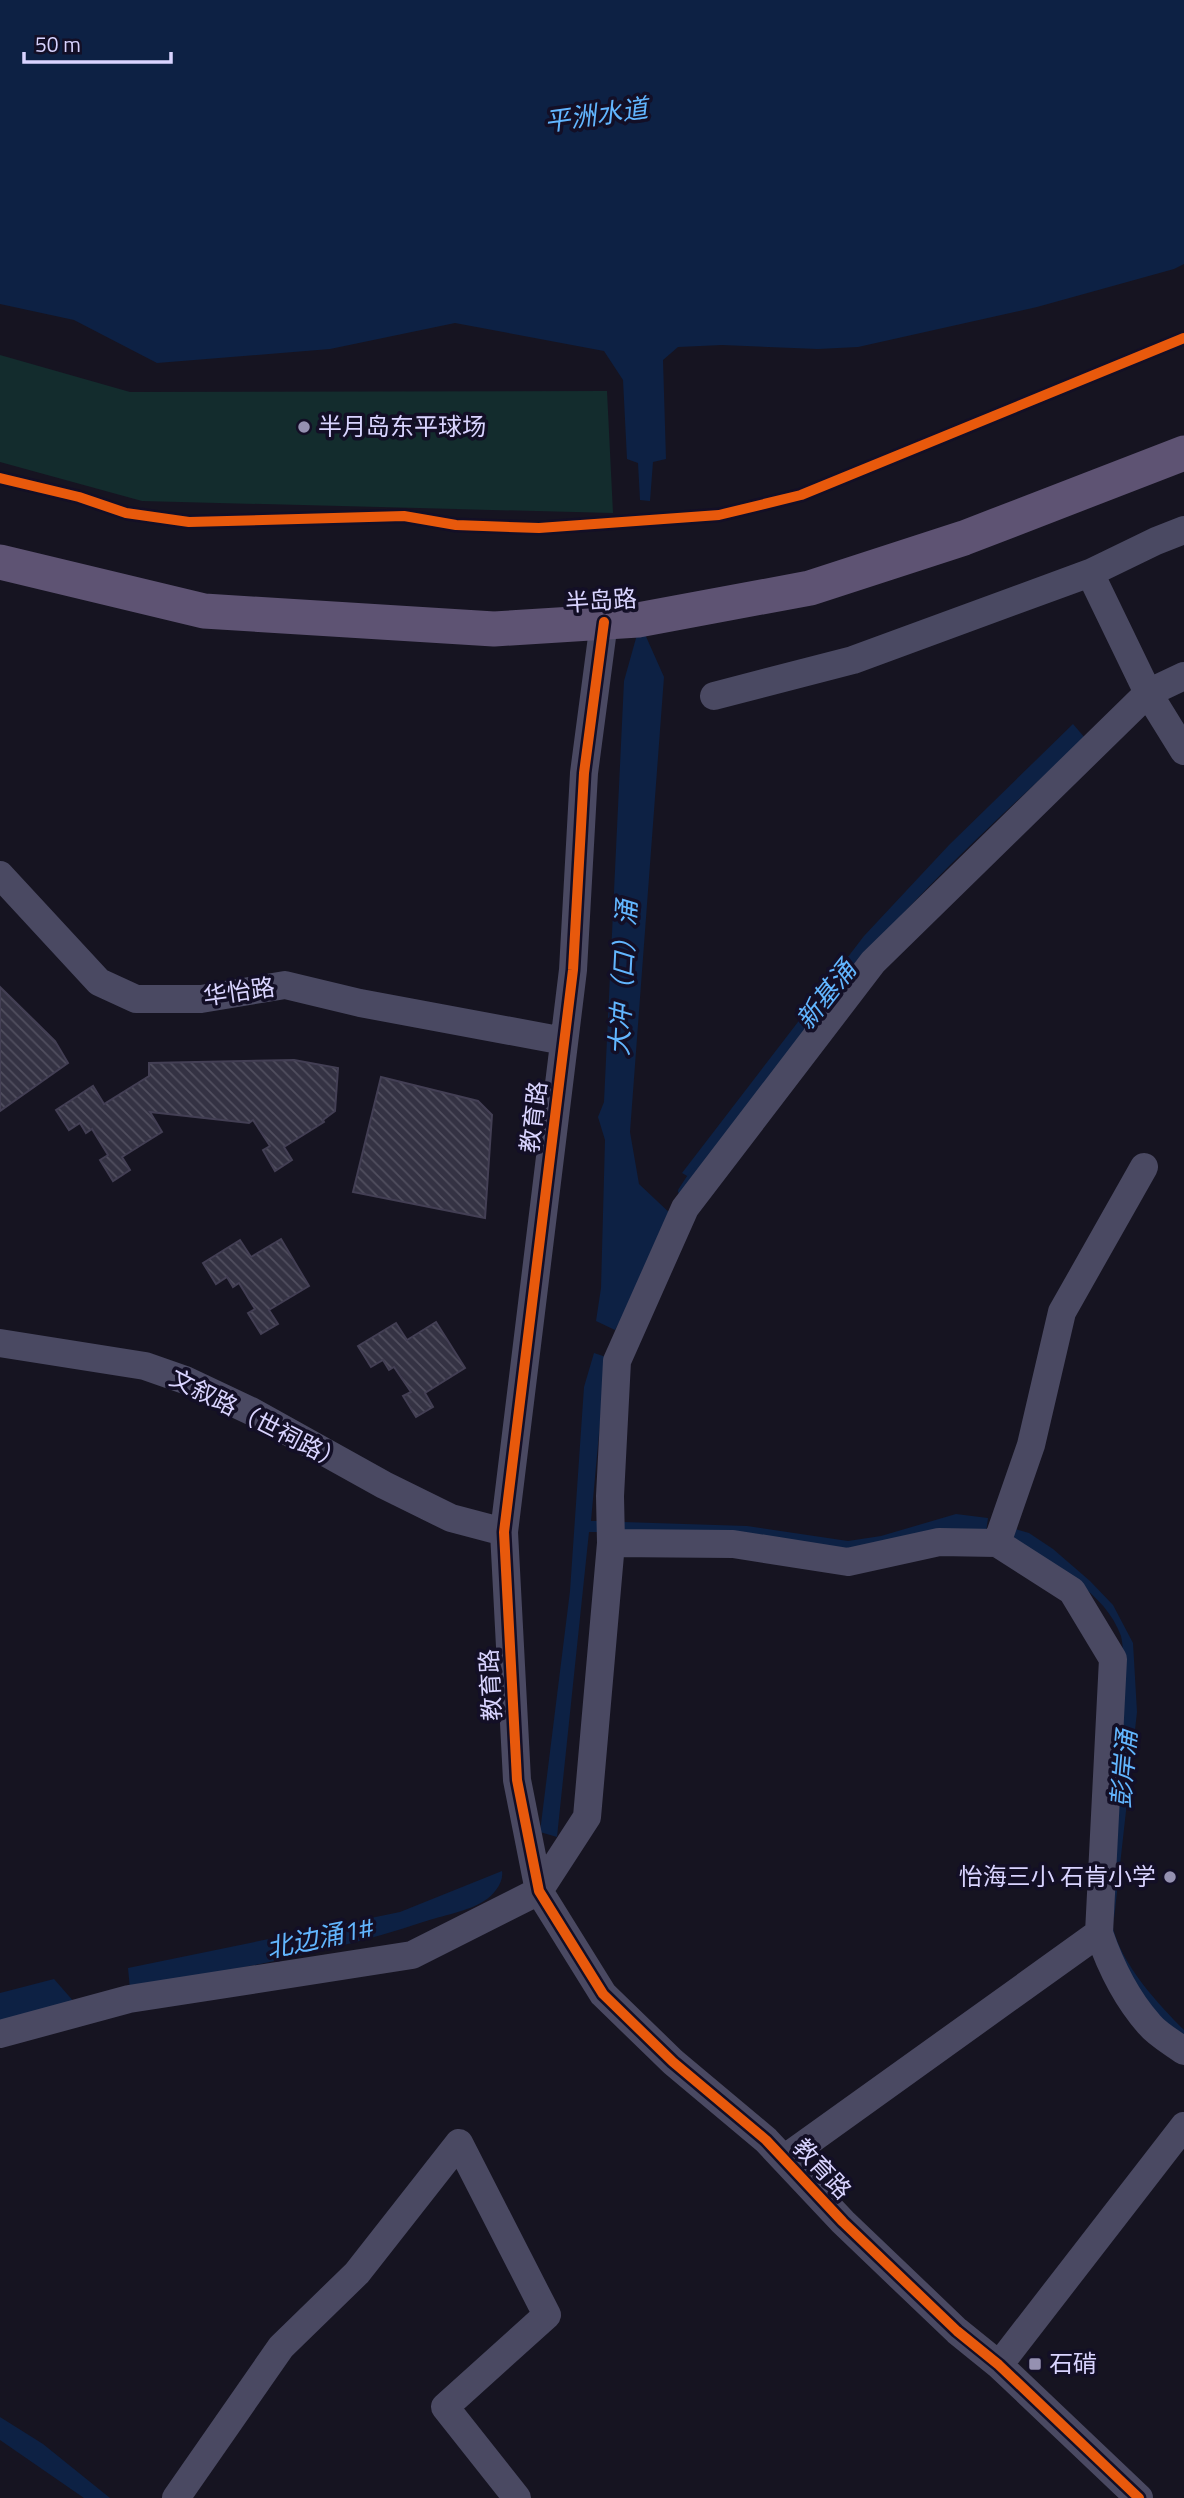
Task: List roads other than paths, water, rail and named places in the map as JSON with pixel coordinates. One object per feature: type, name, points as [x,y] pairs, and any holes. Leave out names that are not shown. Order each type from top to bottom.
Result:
[{"type":"main road","name":"半岛路","points":[[0,537],[208,587],[494,605],[635,596],[804,564],[956,515],[1184,430]]},
{"type":"main road","name":"半岛路","points":[[0,562],[204,611],[494,629],[638,620],[810,588],[964,538],[1184,453]]},
{"type":"street","points":[[714,696],[853,660],[1090,573],[1184,530]]},
{"type":"street","points":[[1090,573],[1148,692],[1184,751]]},
{"type":"street","name":"教育路","points":[[604,622],[584,773],[573,970],[504,1532],[517,1780],[539,1891],[603,1994],[673,2062],[766,2140],[843,2222],[1139,2498]]},
{"type":"street","points":[[0,2034],[130,1999],[412,1955],[539,1891],[587,1817],[611,1543],[610,1496],[617,1361],[685,1208],[873,962],[1148,692],[1184,676]]},
{"type":"street","name":"华怡路","points":[[0,875],[99,982],[136,999],[201,999],[285,985],[360,1003],[564,1041]]},
{"type":"street","points":[[997,1543],[1031,1445],[1062,1312],[1144,1167]]},
{"type":"street","name":"文叙路（世祠路）","points":[[0,1343],[145,1366],[185,1380],[251,1411],[384,1485],[452,1518],[504,1532]]},
{"type":"street","points":[[611,1543],[733,1544],[848,1562],[939,1542],[997,1543],[1072,1591],[1113,1659],[1099,1933],[1108,1960],[1150,2026],[1184,2051]]},
{"type":"street","points":[[785,2159],[1099,1933]]},
{"type":"street","points":[[999,2365],[1184,2126]]},
{"type":"street","points":[[176,2498],[281,2347],[357,2273],[459,2143],[547,2315],[445,2407],[517,2498]]},
{"type":"water","name":"平洲水道","points":[[0,0],[1184,0],[1184,264],[1037,307],[858,347],[678,347],[663,360],[666,459],[653,462],[650,501],[640,500],[638,463],[627,459],[623,380],[604,351],[455,323],[330,349],[157,363],[74,320],[0,304]]},
{"type":"water","name":"大冲（口）涌","points":[[638,631],[644,632],[664,677],[630,1132],[639,1184],[674,1217],[671,1231],[615,1330],[596,1321],[601,1288],[605,1140],[598,1117],[604,1102],[624,681]]},
{"type":"water","points":[[1073,724],[1085,738],[960,855],[873,947],[807,1029],[696,1181],[682,1173],[864,936],[949,845]]},
{"type":"water","points":[[594,1353],[606,1357],[591,1521],[598,1521],[598,1532],[589,1532],[557,1837],[540,1832],[570,1591],[584,1387]]},
{"type":"water","points":[[956,1514],[988,1518],[986,1533],[855,1555],[622,1532],[623,1522],[747,1526],[848,1541],[881,1536]]},
{"type":"water","name":"彭岸涌","points":[[1012,1528],[1029,1533],[1053,1549],[1090,1581],[1113,1605],[1133,1643],[1137,1712],[1113,1925],[1124,1663],[1121,1636],[1113,1619],[1088,1591],[1006,1539]]},
{"type":"water","name":"北边涌1#","points":[[502,1871],[500,1884],[491,1895],[478,1905],[463,1910],[314,1952],[130,1989],[128,1968],[400,1912]]},
{"type":"water","points":[[1113,1929],[1133,1970],[1152,1996],[1184,2030],[1184,2043],[1112,1958]]},
{"type":"water","points":[[54,1979],[75,2003],[0,2024],[0,1993]]},
{"type":"water","points":[[0,2417],[43,2444],[110,2498],[84,2498],[0,2440]]},
{"type":"waterway","name":"新基涌","points":[[681,1191],[694,1171]]},
{"type":"place","name":"半月岛东平球场","points":[[304,427]]},
{"type":"place","name":"怡海三小 石肯小学","points":[[1170,1877]]},
{"type":"place","name":"石𬒔","points":[[1035,2364]]}]
